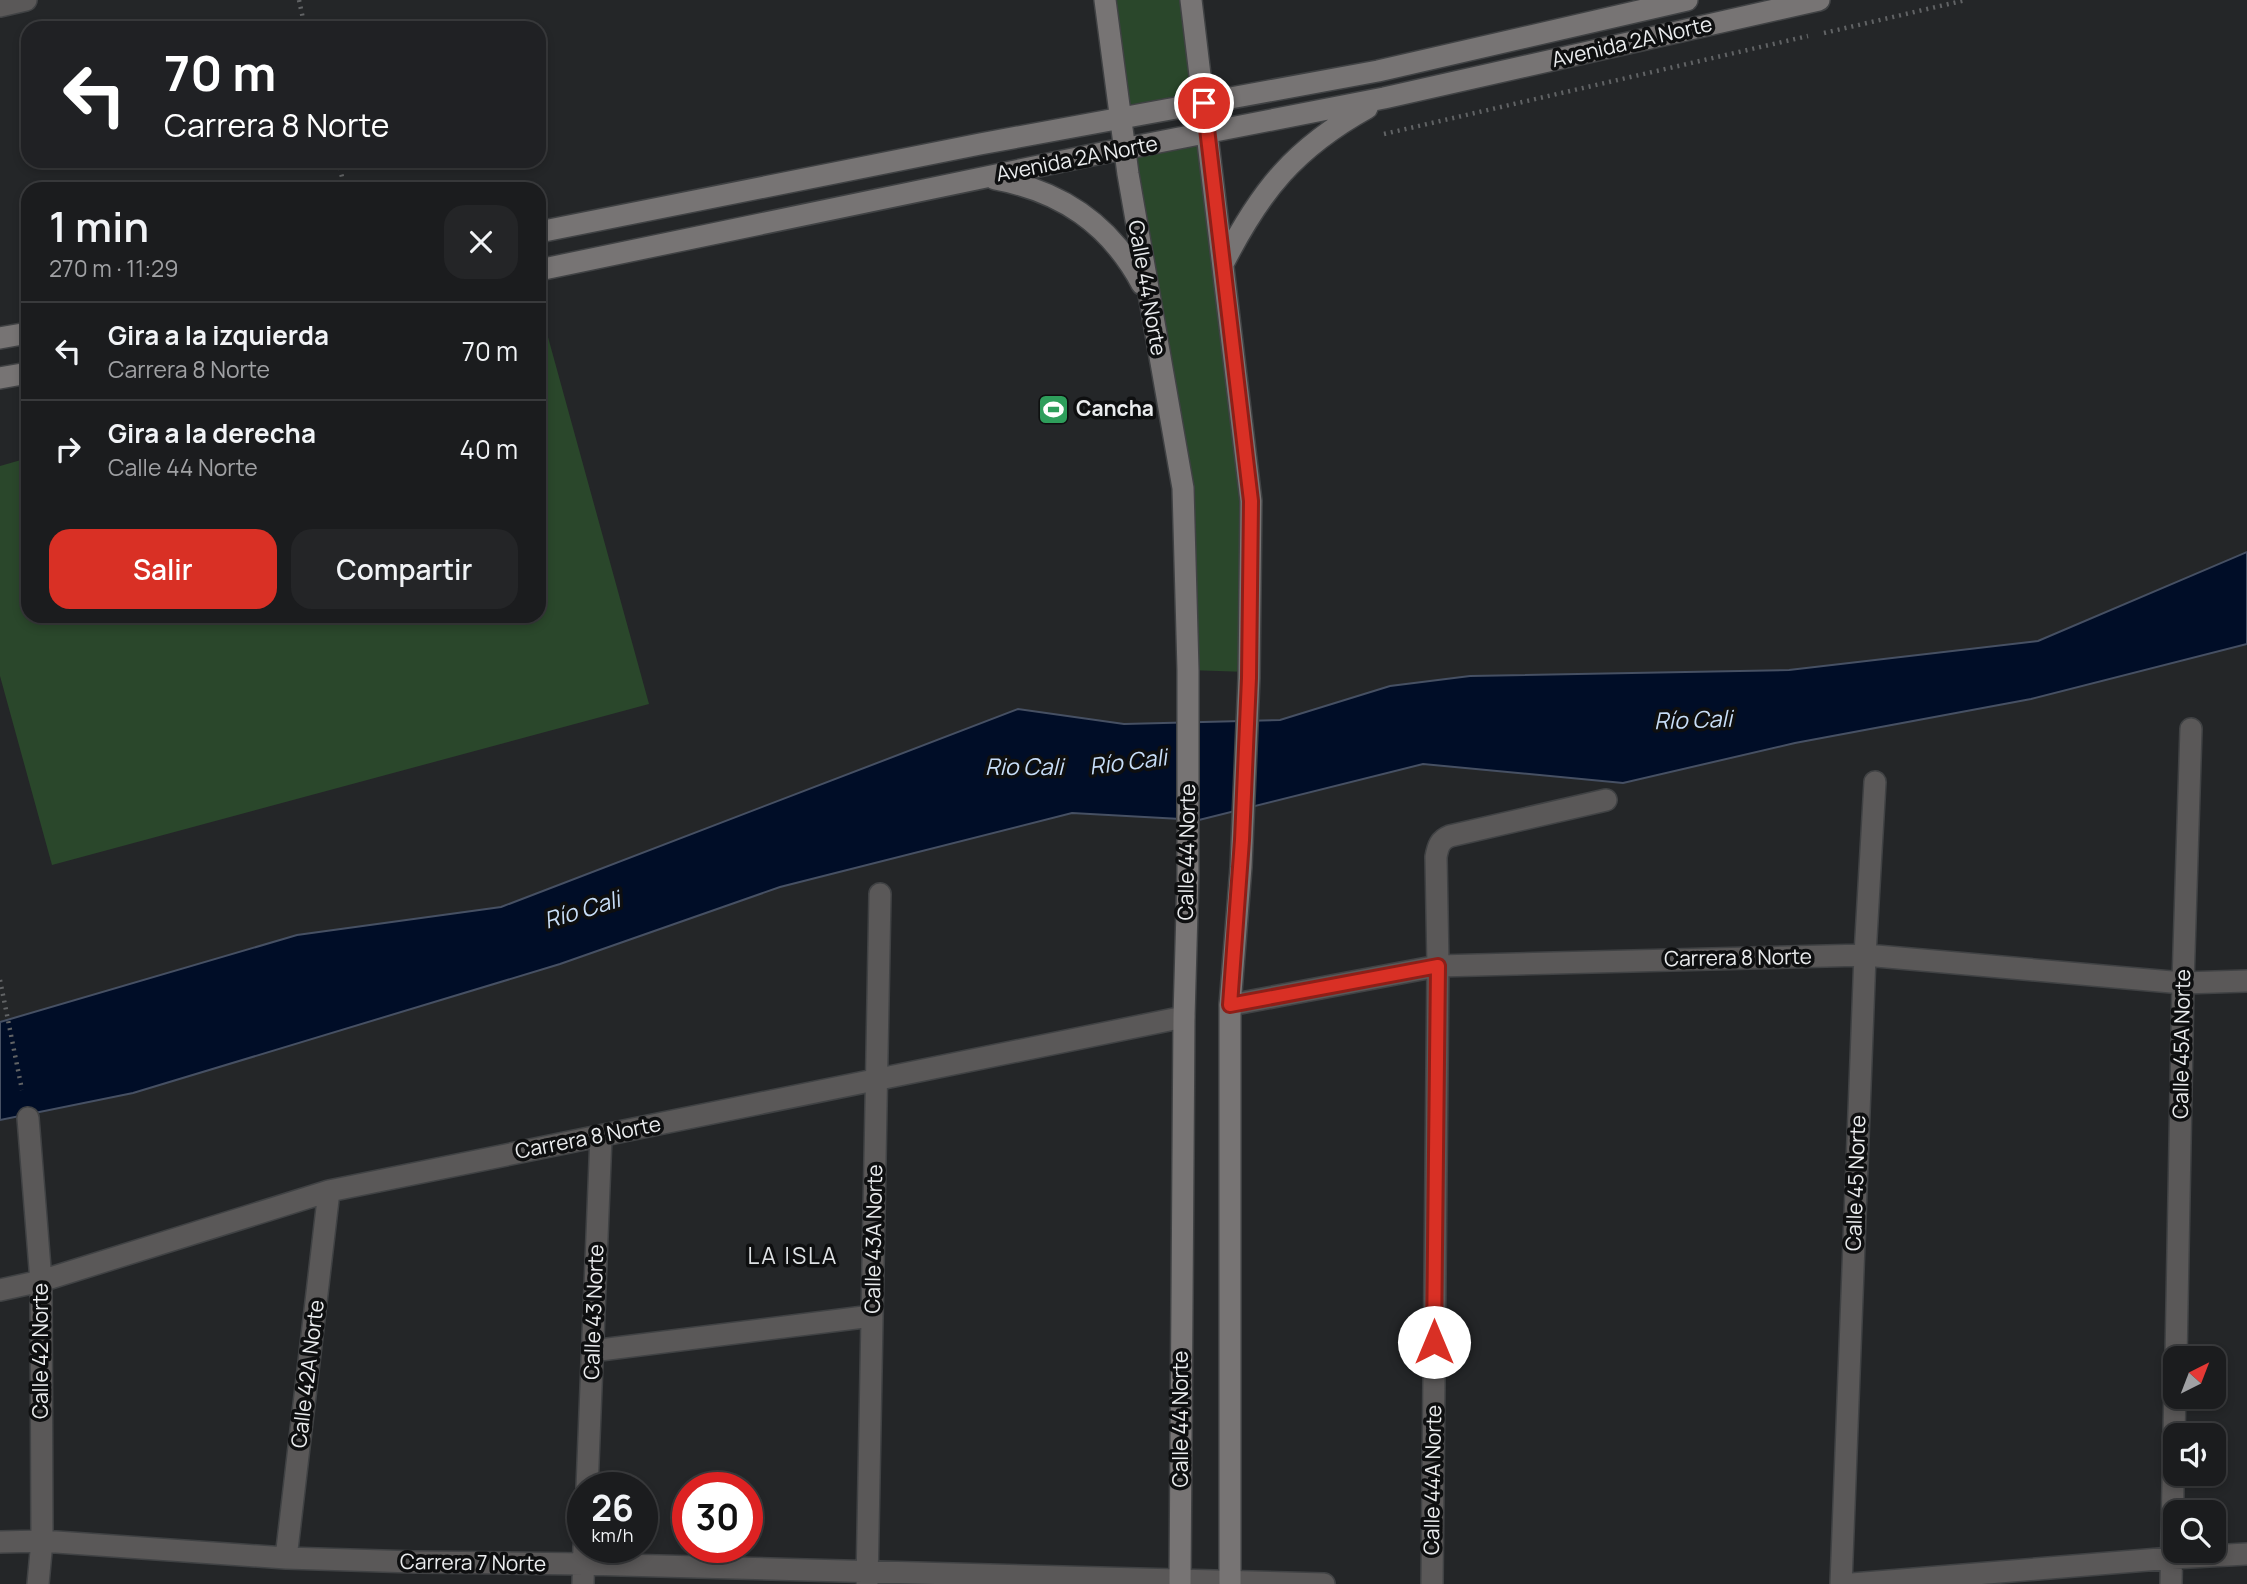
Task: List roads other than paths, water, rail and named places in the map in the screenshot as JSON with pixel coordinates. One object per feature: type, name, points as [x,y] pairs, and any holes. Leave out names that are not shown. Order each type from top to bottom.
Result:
[{"type":"main road","name":"Calle 44 Norte","points":[[1105,0],[1120,118],[1183,488],[1188,677],[1188,874],[1184,1017],[1180,1582]]},
{"type":"main road","points":[[1191,0],[1251,501],[1249,678],[1241,867],[1230,1005],[1230,1583]]},
{"type":"main road","name":"Avenida 2A Norte","points":[[546,231],[1120,118],[1378,71],[1687,0]]},
{"type":"main road","name":"Avenida 2A Norte","points":[[546,269],[1384,98],[1819,0]]},
{"type":"main road","points":[[1224,262],[1245,221],[1289,165],[1305,149],[1343,122],[1384,98]]},
{"type":"main road","points":[[986,177],[1018,183],[1048,193],[1076,208],[1106,233],[1130,262],[1149,297]]},
{"type":"main road","points":[[0,338],[21,334]]},
{"type":"main road","points":[[0,379],[21,374]]},
{"type":"street","points":[[0,6],[26,0]]},
{"type":"street","name":"Calle 45A Norte","points":[[2176,1346],[2191,729]]},
{"type":"street","name":"Calle 45 Norte","points":[[1841,1584],[1875,782]]},
{"type":"street","name":"Calle 44A Norte","points":[[1432,1584],[1438,966],[1436,857],[1443,839],[1450,836],[1606,800]]},
{"type":"street","name":"Calle 43A Norte","points":[[868,1578],[880,894]]},
{"type":"street","name":"Carrera 8 Norte","points":[[1230,1005],[1438,966],[1866,955],[2183,983],[2247,981]]},
{"type":"street","name":"Carrera 8 Norte","points":[[0,1290],[41,1281],[329,1191],[1184,1017]]},
{"type":"street","name":"Calle 42 Norte","points":[[28,1118],[41,1281],[42,1541],[38,1584]]},
{"type":"street","name":"Calle 43 Norte","points":[[588,1472],[601,1136]]},
{"type":"street","name":"Calle 42A Norte","points":[[286,1558],[329,1191]]},
{"type":"street","points":[[592,1352],[872,1316]]},
{"type":"street","points":[[2173,1500],[2175,1409]]},
{"type":"street","name":"Carrera 7 Norte","points":[[0,1542],[42,1541],[286,1558],[584,1565],[868,1578],[1324,1584]]},
{"type":"street","points":[[2226,1555],[2247,1554]]},
{"type":"street","points":[[1852,1584],[2163,1559]]},
{"type":"street","points":[[2171,1584],[2172,1563]]},
{"type":"water","name":"Rio Cali","points":[[2247,552],[2247,644],[2031,699],[1795,743],[1623,783],[1423,764],[1199,820],[1072,813],[780,887],[560,964],[133,1093],[0,1120],[0,1022],[297,935],[501,907],[1018,709],[1124,724],[1280,720],[1390,686],[1470,676],[1789,670],[2038,641]]},
{"type":"place","name":"Cancha","points":[[1053,409]]},
{"type":"district","name":"LA ISLA","points":[[793,1256]]},
{"type":"water label","name":"Río Cali","points":[[1693,720]]},
{"type":"water label","name":"Río Cali","points":[[1128,762]]},
{"type":"water label","name":"Río Cali","points":[[582,910]]}]
